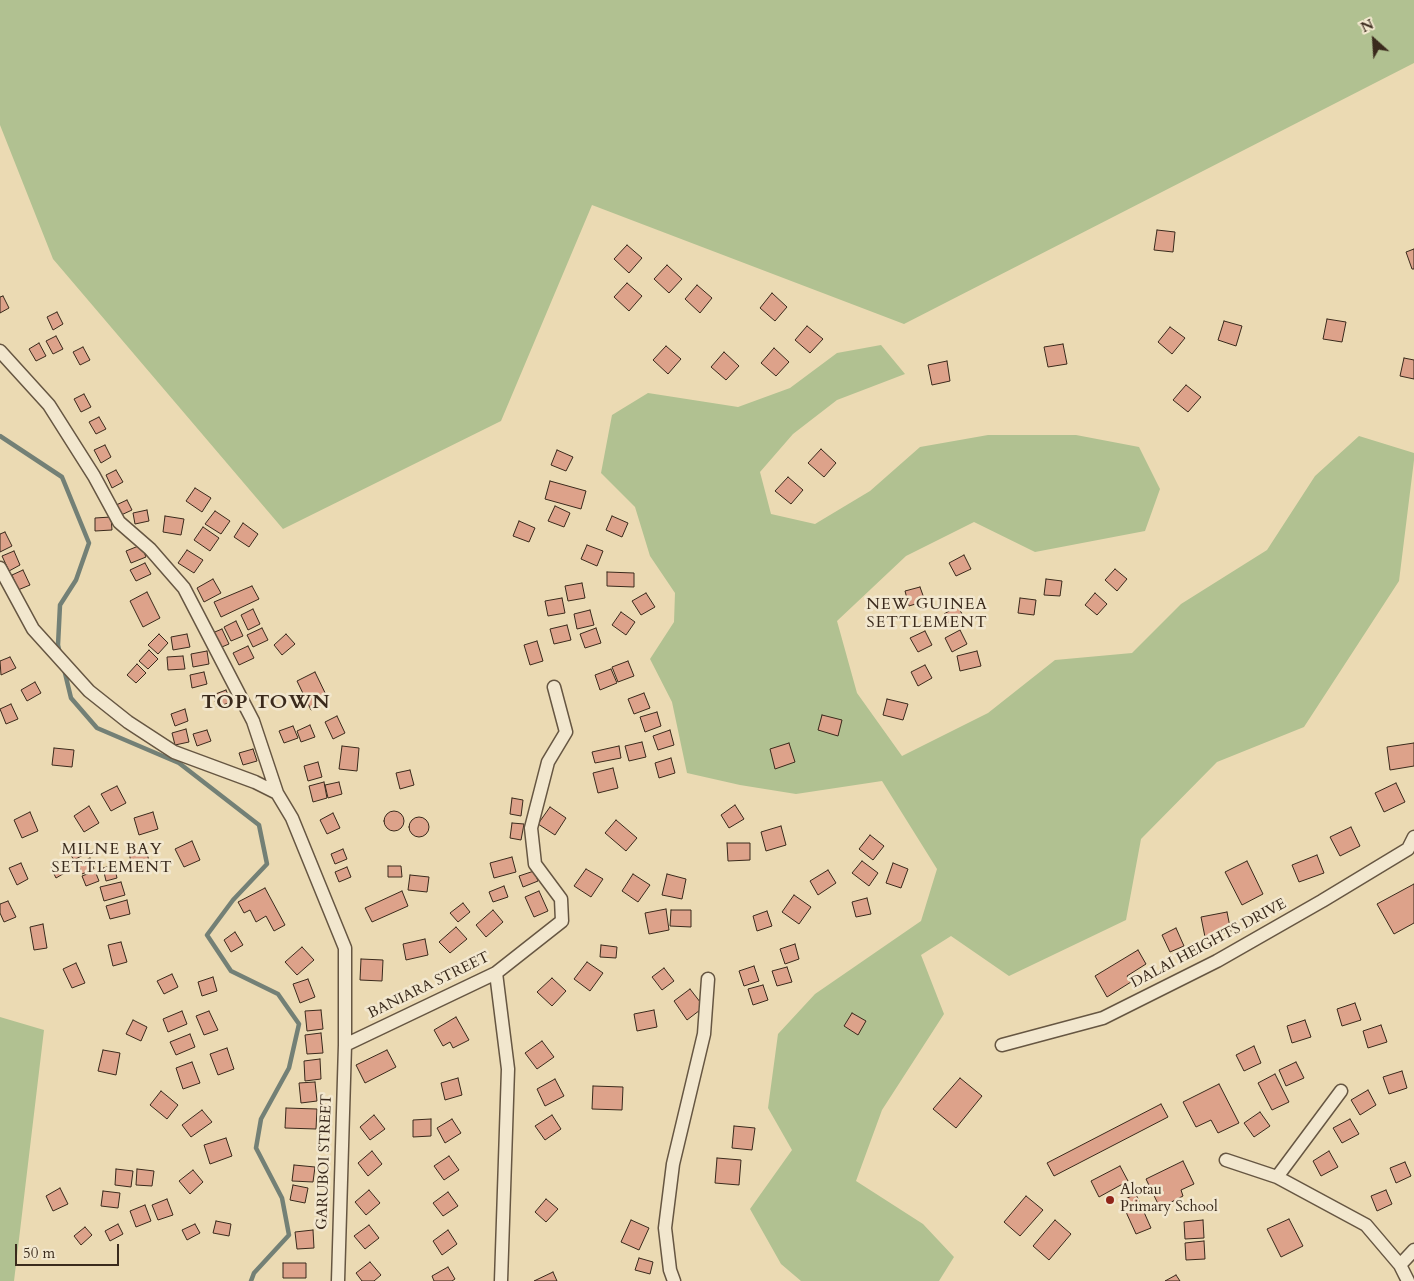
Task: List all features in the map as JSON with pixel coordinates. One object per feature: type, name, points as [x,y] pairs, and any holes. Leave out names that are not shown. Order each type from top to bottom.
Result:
[{"type":"street","name":"GARUBOI STREET","points":[[0,351],[49,405],[94,476],[119,522],[150,549],[184,588],[252,721],[277,793],[292,818],[345,948],[345,1044],[338,1281]]},
{"type":"street","points":[[0,568],[33,630],[89,691],[128,722],[174,752],[255,782],[277,793]]},
{"type":"street","name":"BANIARA STREET","points":[[345,1044],[496,973],[562,921],[561,899],[536,864],[532,828],[548,762],[566,732],[554,687]]},
{"type":"street","name":"DALAI HEIGHTS DRIVE","points":[[1002,1045],[1102,1018],[1217,962],[1408,848],[1414,837]]},
{"type":"street","points":[[496,973],[508,1069],[501,1281]]},
{"type":"street","points":[[674,1281],[670,1270],[664,1228],[673,1164],[704,1034],[708,979]]},
{"type":"street","points":[[1277,1177],[1341,1091]]},
{"type":"street","points":[[1226,1160],[1277,1177],[1366,1224],[1400,1265],[1408,1281]]},
{"type":"street","points":[[1400,1265],[1414,1250]]},
{"type":"green space","points":[[0,0],[1414,0],[1414,63],[904,324],[592,205],[501,421],[283,529],[53,259],[0,125]]},
{"type":"green space","points":[[881,345],[905,374],[837,400],[793,434],[760,472],[771,514],[815,524],[870,491],[920,447],[988,435],[1076,435],[1139,447],[1160,489],[1145,531],[1035,552],[974,522],[906,556],[837,621],[857,693],[902,756],[988,713],[1055,660],[1132,653],[1181,604],[1267,550],[1315,476],[1359,436],[1414,453],[1414,460],[1399,581],[1304,727],[1217,762],[1141,839],[1126,920],[1009,976],[951,936],[921,955],[944,1014],[882,1110],[856,1181],[923,1224],[954,1257],[939,1281],[801,1281],[781,1264],[750,1209],[792,1150],[768,1108],[778,1034],[815,994],[921,921],[937,869],[882,781],[796,794],[740,785],[687,773],[672,702],[650,659],[674,622],[675,593],[650,556],[635,507],[601,473],[612,415],[648,393],[738,407],[790,388],[837,353]]},
{"type":"green space","points":[[0,1017],[44,1030],[14,1281],[0,1281]]},
{"type":"building","points":[[1157,230],[1175,232],[1173,252],[1154,250]]},
{"type":"building","points":[[627,245],[642,258],[629,273],[614,259]]},
{"type":"building","points":[[1414,249],[1414,269],[1412,269],[1406,252]]},
{"type":"building","points":[[667,265],[682,279],[669,293],[654,279]]},
{"type":"building","points":[[627,283],[642,296],[629,311],[614,297]]},
{"type":"building","points":[[697,285],[712,298],[700,313],[685,299]]},
{"type":"building","points":[[772,293],[787,307],[775,321],[760,308]]},
{"type":"building","points":[[3,296],[9,308],[0,313],[0,297]]},
{"type":"building","points":[[57,312],[63,324],[53,330],[47,317]]},
{"type":"building","points":[[1327,319],[1346,322],[1342,342],[1323,339]]},
{"type":"building","points":[[1224,321],[1242,326],[1236,346],[1218,340]]},
{"type":"building","points":[[807,326],[823,339],[810,353],[795,340]]},
{"type":"building","points":[[1170,327],[1185,338],[1172,354],[1158,342]]},
{"type":"building","points":[[56,336],[63,349],[53,354],[46,341]]},
{"type":"building","points":[[39,343],[46,356],[36,361],[29,349]]},
{"type":"building","points":[[1063,344],[1067,364],[1048,367],[1044,347]]},
{"type":"building","points":[[666,346],[681,359],[668,374],[653,360]]},
{"type":"building","points":[[83,347],[90,360],[80,365],[73,352]]},
{"type":"building","points":[[774,348],[789,362],[776,376],[761,363]]},
{"type":"building","points":[[724,352],[739,366],[726,380],[711,367]]},
{"type":"building","points":[[1404,358],[1414,360],[1414,379],[1400,376]]},
{"type":"building","points":[[947,361],[950,381],[932,385],[928,365]]},
{"type":"building","points":[[1186,385],[1201,397],[1188,412],[1173,400]]},
{"type":"building","points":[[84,394],[91,407],[81,412],[74,399]]},
{"type":"building","points":[[99,417],[106,429],[96,434],[89,422]]},
{"type":"building","points":[[105,445],[111,457],[101,463],[94,450]]},
{"type":"building","points":[[821,449],[836,463],[824,477],[808,463]]},
{"type":"building","points":[[557,450],[573,457],[566,471],[551,465]]},
{"type":"building","points":[[116,470],[123,482],[112,488],[106,475]]},
{"type":"building","points":[[788,477],[803,490],[791,504],[775,491]]},
{"type":"building","points":[[550,481],[586,491],[581,509],[545,499]]},
{"type":"building","points":[[195,488],[211,498],[202,512],[186,501]]},
{"type":"building","points":[[127,500],[132,510],[119,516],[114,506]]},
{"type":"building","points":[[555,506],[570,513],[564,527],[548,521]]},
{"type":"building","points":[[147,510],[149,521],[135,524],[133,513]]},
{"type":"building","points":[[215,511],[230,521],[221,534],[205,524]]},
{"type":"building","points":[[165,516],[184,519],[181,535],[163,532]]},
{"type":"building","points":[[612,516],[628,523],[622,537],[606,530]]},
{"type":"building","points":[[111,517],[112,530],[95,531],[95,518]]},
{"type":"building","points":[[519,521],[535,528],[529,542],[513,536]]},
{"type":"building","points":[[243,523],[258,534],[249,547],[234,537]]},
{"type":"building","points":[[203,527],[219,538],[210,551],[194,540]]},
{"type":"building","points":[[5,532],[12,546],[0,552],[0,534]]},
{"type":"building","points":[[141,545],[146,557],[131,563],[126,551]]},
{"type":"building","points":[[587,545],[603,551],[597,566],[581,559]]},
{"type":"building","points":[[187,550],[203,560],[194,573],[178,563]]},
{"type":"building","points":[[14,551],[20,565],[9,571],[2,556]]},
{"type":"building","points":[[964,555],[971,569],[956,576],[949,563]]},
{"type":"building","points":[[145,563],[151,574],[136,581],[130,570]]},
{"type":"building","points":[[1115,569],[1127,579],[1117,591],[1105,580]]},
{"type":"building","points":[[23,570],[30,585],[18,590],[12,575]]},
{"type":"building","points":[[607,572],[634,573],[634,587],[607,586]]},
{"type":"building","points":[[213,579],[221,593],[204,602],[197,588]]},
{"type":"building","points":[[1046,579],[1062,581],[1060,596],[1044,595]]},
{"type":"building","points":[[582,583],[585,598],[568,601],[565,586]]},
{"type":"building","points":[[252,586],[259,599],[221,617],[214,602]]},
{"type":"building","points":[[920,587],[925,601],[909,606],[905,591]]},
{"type":"building","points":[[147,592],[160,618],[143,627],[130,601]]},
{"type":"building","points":[[646,593],[655,607],[641,615],[632,601]]},
{"type":"building","points":[[1095,593],[1107,604],[1097,615],[1085,605]]},
{"type":"building","points":[[562,598],[565,613],[548,616],[545,601]]},
{"type":"building","points":[[1020,598],[1036,600],[1034,615],[1018,613]]},
{"type":"building","points":[[958,606],[965,620],[951,627],[944,614]]},
{"type":"building","points":[[253,609],[260,624],[248,630],[241,615]]},
{"type":"building","points":[[590,610],[594,625],[577,629],[574,614]]},
{"type":"building","points":[[621,612],[635,622],[626,635],[612,625]]},
{"type":"building","points":[[236,621],[243,636],[231,641],[224,627]]},
{"type":"building","points":[[567,625],[571,640],[554,644],[550,629]]},
{"type":"building","points":[[262,628],[268,640],[253,647],[247,635]]},
{"type":"building","points":[[596,628],[601,643],[585,648],[580,634]]},
{"type":"building","points":[[222,629],[229,644],[217,649],[210,634]]},
{"type":"building","points":[[960,630],[967,644],[952,652],[945,638]]},
{"type":"building","points":[[925,631],[932,645],[918,652],[910,638]]},
{"type":"building","points":[[159,634],[168,643],[158,654],[148,645]]},
{"type":"building","points":[[187,634],[190,647],[173,650],[171,637]]},
{"type":"building","points":[[286,634],[295,644],[282,655],[274,645]]},
{"type":"building","points":[[537,641],[543,661],[530,665],[524,645]]},
{"type":"building","points":[[248,646],[254,658],[239,665],[233,653]]},
{"type":"building","points":[[149,650],[158,659],[148,669],[139,661]]},
{"type":"building","points":[[207,651],[209,664],[193,667],[191,654]]},
{"type":"building","points":[[977,651],[981,666],[960,671],[957,656]]},
{"type":"building","points":[[183,656],[185,669],[168,670],[167,657]]},
{"type":"building","points":[[10,657],[16,668],[1,675],[0,661]]},
{"type":"building","points":[[628,661],[634,676],[618,682],[612,667]]},
{"type":"building","points":[[137,664],[146,673],[136,683],[127,675]]},
{"type":"building","points":[[925,665],[932,678],[918,686],[911,672]]},
{"type":"building","points":[[611,669],[617,683],[600,690],[595,675]]},
{"type":"building","points":[[204,672],[207,684],[192,688],[190,675]]},
{"type":"building","points":[[315,672],[329,701],[311,710],[297,681]]},
{"type":"building","points":[[35,682],[41,693],[27,701],[21,690]]},
{"type":"building","points":[[226,690],[231,702],[217,707],[213,695]]},
{"type":"building","points":[[644,693],[650,708],[634,714],[628,699]]},
{"type":"building","points":[[887,699],[908,704],[903,720],[883,715]]},
{"type":"building","points":[[11,704],[18,719],[6,724],[0,709]]},
{"type":"building","points":[[185,709],[188,721],[175,726],[171,714]]},
{"type":"building","points":[[657,712],[661,726],[645,732],[640,717]]},
{"type":"building","points":[[822,715],[842,720],[838,736],[818,730]]},
{"type":"building","points":[[337,716],[345,733],[333,739],[325,722]]},
{"type":"building","points":[[310,725],[315,737],[301,742],[297,731]]},
{"type":"building","points":[[293,726],[298,738],[284,743],[279,731]]},
{"type":"building","points":[[186,729],[189,742],[175,745],[172,733]]},
{"type":"building","points":[[207,730],[211,741],[197,746],[193,734]]},
{"type":"building","points":[[670,730],[674,745],[658,750],[653,736]]},
{"type":"building","points":[[642,742],[646,757],[629,761],[625,746]]},
{"type":"building","points":[[789,743],[795,762],[775,769],[770,749]]},
{"type":"building","points":[[1414,743],[1414,766],[1390,770],[1387,747]]},
{"type":"building","points":[[342,746],[359,748],[357,771],[339,769]]},
{"type":"building","points":[[619,746],[621,758],[595,763],[592,752]]},
{"type":"building","points":[[54,748],[74,750],[72,767],[52,765]]},
{"type":"building","points":[[253,749],[257,761],[243,765],[239,753]]},
{"type":"building","points":[[671,758],[675,773],[659,778],[655,763]]},
{"type":"building","points":[[318,762],[322,777],[308,781],[304,766]]},
{"type":"building","points":[[613,768],[618,788],[598,793],[593,773]]},
{"type":"building","points":[[410,770],[414,785],[400,789],[396,773]]},
{"type":"building","points":[[324,782],[327,798],[313,802],[309,786]]},
{"type":"building","points":[[339,782],[342,794],[328,798],[325,785]]},
{"type":"building","points":[[1396,783],[1405,802],[1384,812],[1375,793]]},
{"type":"building","points":[[117,786],[126,803],[111,811],[101,794]]},
{"type":"building","points":[[512,798],[523,800],[521,816],[510,814]]},
{"type":"building","points":[[735,805],[744,819],[729,828],[721,815]]},
{"type":"building","points":[[89,806],[99,823],[84,832],[74,816]]},
{"type":"building","points":[[550,807],[566,818],[555,835],[538,824]]},
{"type":"building","points":[[394,811],[401,814],[404,821],[401,828],[394,831],[387,828],[384,821],[387,814]]},
{"type":"building","points":[[30,812],[38,831],[22,838],[14,820]]},
{"type":"building","points":[[153,812],[158,829],[139,835],[134,818]]},
{"type":"building","points":[[333,813],[340,828],[327,834],[320,820]]},
{"type":"building","points":[[419,817],[426,820],[429,827],[426,834],[419,837],[412,834],[409,827],[412,820]]},
{"type":"building","points":[[616,820],[637,838],[626,851],[605,833]]},
{"type":"building","points":[[512,823],[524,824],[521,840],[510,838]]},
{"type":"building","points":[[781,826],[786,845],[766,851],[761,832]]},
{"type":"building","points":[[1351,827],[1360,846],[1340,856],[1330,837]]},
{"type":"building","points":[[870,835],[884,846],[873,860],[859,849]]},
{"type":"building","points":[[192,841],[200,860],[184,867],[175,849]]},
{"type":"building","points":[[727,843],[750,843],[750,860],[728,861]]},
{"type":"building","points":[[80,844],[85,854],[74,860],[68,851]]},
{"type":"building","points":[[146,847],[150,867],[132,870],[129,851]]},
{"type":"building","points":[[343,849],[347,859],[335,864],[331,854]]},
{"type":"building","points":[[1317,855],[1324,873],[1299,882],[1292,865]]},
{"type":"building","points":[[512,857],[516,872],[494,878],[490,863]]},
{"type":"building","points":[[90,858],[94,869],[82,874],[78,864]]},
{"type":"building","points":[[862,861],[878,873],[869,886],[852,873]]},
{"type":"building","points":[[1247,861],[1263,894],[1242,905],[1225,872]]},
{"type":"building","points":[[63,862],[68,871],[56,878],[51,868]]},
{"type":"building","points":[[21,863],[28,879],[17,885],[9,868]]},
{"type":"building","points":[[893,863],[908,869],[901,888],[886,883]]},
{"type":"building","points":[[114,865],[117,878],[106,881],[103,868]]},
{"type":"building","points":[[388,866],[401,866],[402,877],[388,877]]},
{"type":"building","points":[[347,867],[351,877],[339,882],[335,872]]},
{"type":"building","points":[[586,869],[603,879],[591,897],[574,886]]},
{"type":"building","points":[[828,870],[836,883],[818,895],[810,881]]},
{"type":"building","points":[[95,871],[99,881],[86,886],[82,876]]},
{"type":"building","points":[[534,871],[538,881],[523,887],[519,876]]},
{"type":"building","points":[[633,874],[650,885],[638,902],[622,891]]},
{"type":"building","points":[[667,874],[686,879],[682,899],[662,895]]},
{"type":"building","points":[[410,875],[429,877],[427,892],[408,890]]},
{"type":"building","points":[[121,882],[125,895],[104,901],[100,887]]},
{"type":"building","points":[[1414,884],[1414,923],[1394,934],[1377,904]]},
{"type":"building","points":[[504,886],[508,897],[493,902],[489,892]]},
{"type":"building","points":[[265,888],[285,925],[274,931],[266,916],[256,922],[250,910],[244,913],[238,902]]},
{"type":"building","points":[[402,891],[408,906],[372,922],[365,908]]},
{"type":"building","points":[[539,891],[548,911],[534,917],[525,897]]},
{"type":"building","points":[[794,895],[811,907],[799,924],[782,912]]},
{"type":"building","points":[[867,898],[871,914],[856,917],[852,902]]},
{"type":"building","points":[[127,900],[130,914],[110,919],[106,906]]},
{"type":"building","points":[[8,901],[16,917],[4,922],[0,913],[0,904]]},
{"type":"building","points":[[463,903],[470,912],[458,922],[450,913]]},
{"type":"building","points":[[666,909],[669,930],[649,934],[645,913]]},
{"type":"building","points":[[493,910],[503,922],[486,937],[476,925]]},
{"type":"building","points":[[671,910],[691,910],[691,927],[670,926]]},
{"type":"building","points":[[767,911],[772,926],[757,931],[753,916]]},
{"type":"building","points":[[1227,912],[1231,932],[1205,937],[1201,917]]},
{"type":"building","points":[[43,924],[47,948],[34,950],[30,927]]},
{"type":"building","points":[[456,927],[467,939],[450,953],[439,942]]},
{"type":"building","points":[[1176,928],[1184,946],[1170,952],[1162,935]]},
{"type":"building","points":[[235,932],[243,945],[231,952],[224,940]]},
{"type":"building","points":[[425,939],[428,955],[406,960],[403,944]]},
{"type":"building","points":[[121,942],[127,962],[113,966],[108,945]]},
{"type":"building","points":[[795,944],[799,959],[785,964],[780,949]]},
{"type":"building","points":[[601,945],[617,947],[616,958],[600,957]]},
{"type":"building","points":[[302,947],[314,960],[297,975],[285,962]]},
{"type":"building","points":[[1138,950],[1146,964],[1127,976],[1131,982],[1107,997],[1095,976]]},
{"type":"building","points":[[361,959],[383,960],[382,981],[360,980]]},
{"type":"building","points":[[587,962],[603,973],[590,991],[574,979]]},
{"type":"building","points":[[76,963],[85,983],[72,988],[63,969]]},
{"type":"building","points":[[754,966],[759,981],[744,986],[739,971]]},
{"type":"building","points":[[787,967],[792,982],[777,986],[772,971]]},
{"type":"building","points":[[664,968],[674,981],[662,990],[652,977]]},
{"type":"building","points":[[172,974],[178,987],[164,994],[157,981]]},
{"type":"building","points":[[213,977],[217,991],[202,996],[198,982]]},
{"type":"building","points":[[552,978],[566,991],[552,1006],[537,992]]},
{"type":"building","points":[[308,979],[315,997],[300,1003],[293,984]]},
{"type":"building","points":[[763,985],[768,1000],[753,1005],[748,989]]},
{"type":"building","points":[[690,989],[704,1007],[687,1020],[674,1001]]},
{"type":"building","points":[[1355,1003],[1361,1020],[1342,1026],[1337,1009]]},
{"type":"building","points":[[321,1010],[323,1029],[307,1031],[305,1011]]},
{"type":"building","points":[[654,1010],[657,1027],[637,1031],[634,1014]]},
{"type":"building","points":[[182,1011],[187,1024],[168,1032],[163,1019]]},
{"type":"building","points":[[209,1011],[218,1030],[204,1035],[196,1016]]},
{"type":"building","points":[[852,1013],[866,1021],[858,1035],[844,1026]]},
{"type":"building","points":[[456,1017],[469,1040],[453,1048],[450,1042],[443,1046],[434,1030]]},
{"type":"building","points":[[133,1020],[147,1027],[141,1041],[126,1034]]},
{"type":"building","points":[[1305,1020],[1311,1037],[1292,1043],[1287,1026]]},
{"type":"building","points":[[1381,1025],[1387,1042],[1368,1048],[1363,1031]]},
{"type":"building","points":[[321,1033],[323,1053],[307,1054],[305,1035]]},
{"type":"building","points":[[190,1034],[195,1047],[176,1055],[170,1042]]},
{"type":"building","points":[[542,1041],[554,1057],[537,1069],[525,1053]]},
{"type":"building","points":[[1254,1046],[1261,1063],[1244,1071],[1236,1055]]},
{"type":"building","points":[[227,1048],[234,1069],[218,1075],[210,1054]]},
{"type":"building","points":[[103,1050],[120,1053],[116,1075],[98,1071]]},
{"type":"building","points":[[387,1050],[396,1067],[365,1083],[356,1065]]},
{"type":"building","points":[[320,1059],[321,1079],[305,1081],[304,1061]]},
{"type":"building","points":[[192,1062],[200,1083],[183,1089],[176,1068]]},
{"type":"building","points":[[1296,1062],[1304,1078],[1286,1086],[1279,1070]]},
{"type":"building","points":[[1402,1071],[1407,1088],[1389,1094],[1383,1077]]},
{"type":"building","points":[[1275,1074],[1289,1102],[1272,1110],[1258,1083]]},
{"type":"building","points":[[458,1078],[462,1095],[445,1100],[441,1083]]},
{"type":"building","points":[[960,1078],[982,1096],[956,1128],[933,1109]]},
{"type":"building","points":[[555,1079],[564,1096],[545,1106],[537,1089]]},
{"type":"building","points":[[315,1082],[317,1101],[301,1103],[299,1083]]},
{"type":"building","points":[[1219,1084],[1239,1123],[1218,1133],[1211,1120],[1196,1127],[1183,1102]]},
{"type":"building","points":[[593,1086],[623,1087],[622,1110],[592,1109]]},
{"type":"building","points":[[1368,1090],[1376,1105],[1360,1115],[1351,1100]]},
{"type":"building","points":[[161,1091],[178,1105],[167,1119],[150,1105]]},
{"type":"building","points":[[1161,1104],[1168,1117],[1054,1176],[1047,1163]]},
{"type":"building","points":[[286,1108],[317,1109],[316,1129],[285,1128]]},
{"type":"building","points":[[202,1110],[212,1122],[191,1137],[182,1125]]},
{"type":"building","points":[[1260,1112],[1270,1126],[1254,1137],[1244,1123]]},
{"type":"building","points":[[374,1115],[385,1129],[370,1140],[360,1127]]},
{"type":"building","points":[[552,1115],[561,1129],[545,1140],[535,1126]]},
{"type":"building","points":[[431,1119],[431,1136],[413,1137],[413,1120]]},
{"type":"building","points":[[452,1119],[461,1133],[445,1143],[437,1128]]},
{"type":"building","points":[[1350,1119],[1359,1134],[1342,1143],[1333,1128]]},
{"type":"building","points":[[734,1126],[755,1128],[752,1150],[732,1148]]},
{"type":"building","points":[[226,1138],[232,1156],[210,1164],[204,1145]]},
{"type":"building","points":[[372,1151],[382,1164],[368,1176],[358,1163]]},
{"type":"building","points":[[1329,1151],[1338,1167],[1321,1176],[1313,1161]]},
{"type":"building","points":[[449,1156],[459,1170],[444,1180],[434,1166]]},
{"type":"building","points":[[717,1158],[741,1160],[739,1185],[715,1183]]},
{"type":"building","points":[[1183,1161],[1194,1184],[1181,1190],[1183,1196],[1160,1208],[1146,1179]]},
{"type":"building","points":[[1405,1162],[1411,1176],[1396,1183],[1390,1168]]},
{"type":"building","points":[[294,1165],[315,1167],[313,1182],[292,1181]]},
{"type":"building","points":[[1120,1166],[1128,1181],[1099,1197],[1091,1181]]},
{"type":"building","points":[[116,1169],[133,1171],[131,1187],[115,1185]]},
{"type":"building","points":[[137,1169],[154,1171],[152,1186],[136,1185]]},
{"type":"building","points":[[193,1170],[203,1182],[190,1194],[179,1181]]},
{"type":"building","points":[[293,1185],[308,1188],[305,1203],[290,1200]]},
{"type":"building","points":[[60,1188],[68,1204],[53,1211],[46,1196]]},
{"type":"building","points":[[369,1190],[380,1203],[366,1215],[355,1202]]},
{"type":"building","points":[[1386,1190],[1392,1204],[1377,1211],[1371,1196]]},
{"type":"building","points":[[103,1191],[120,1193],[118,1208],[101,1206]]},
{"type":"building","points":[[448,1192],[458,1206],[443,1216],[433,1203]]},
{"type":"building","points":[[1136,1194],[1151,1228],[1136,1234],[1121,1201]]},
{"type":"building","points":[[1026,1196],[1043,1210],[1020,1236],[1004,1222]]},
{"type":"building","points":[[167,1199],[173,1215],[158,1220],[152,1205]]},
{"type":"building","points":[[546,1199],[558,1209],[546,1222],[535,1212]]},
{"type":"building","points":[[145,1205],[151,1221],[136,1227],[130,1211]]},
{"type":"building","points":[[1289,1219],[1303,1246],[1281,1257],[1267,1229]]},
{"type":"building","points":[[631,1220],[649,1228],[639,1250],[621,1242]]},
{"type":"building","points":[[1055,1220],[1071,1234],[1049,1260],[1033,1246]]},
{"type":"building","points":[[1203,1220],[1204,1238],[1185,1239],[1184,1222]]},
{"type":"building","points":[[216,1221],[231,1224],[229,1236],[213,1233]]},
{"type":"building","points":[[118,1224],[123,1234],[110,1241],[105,1231]]},
{"type":"building","points":[[195,1224],[200,1233],[187,1240],[182,1230]]},
{"type":"building","points":[[369,1225],[379,1238],[365,1249],[354,1236]]},
{"type":"building","points":[[85,1227],[92,1235],[81,1245],[74,1236]]},
{"type":"building","points":[[313,1230],[314,1248],[297,1249],[295,1232]]},
{"type":"building","points":[[448,1230],[457,1244],[442,1255],[433,1241]]},
{"type":"building","points":[[1204,1241],[1205,1259],[1186,1260],[1185,1243]]},
{"type":"building","points":[[639,1258],[653,1262],[650,1274],[635,1270]]},
{"type":"building","points":[[370,1262],[381,1275],[374,1281],[362,1281],[356,1273]]},
{"type":"building","points":[[283,1263],[306,1263],[306,1278],[283,1278]]},
{"type":"building","points":[[448,1267],[455,1279],[452,1281],[434,1281],[432,1276]]},
{"type":"building","points":[[553,1272],[557,1281],[534,1281]]},
{"type":"building","points":[[1176,1275],[1180,1281],[1165,1281]]},
{"type":"waterway","points":[[0,436],[62,477],[89,543],[76,580],[60,605],[58,645],[60,654]]},
{"type":"waterway","points":[[64,669],[71,698],[97,728],[179,763],[259,825],[267,864],[233,900],[207,935],[231,971],[278,994],[299,1024],[289,1068],[261,1119],[256,1148],[282,1198],[289,1235],[254,1273],[251,1281]]},
{"type":"place","name":"Alotau Primary School","points":[[1110,1200]]},
{"type":"district","name":"NEW GUINEA SETTLEMENT","points":[[927,614]]},
{"type":"district","name":"TOP TOWN","points":[[266,703]]},
{"type":"district","name":"MILNE BAY SETTLEMENT","points":[[112,859]]}]
